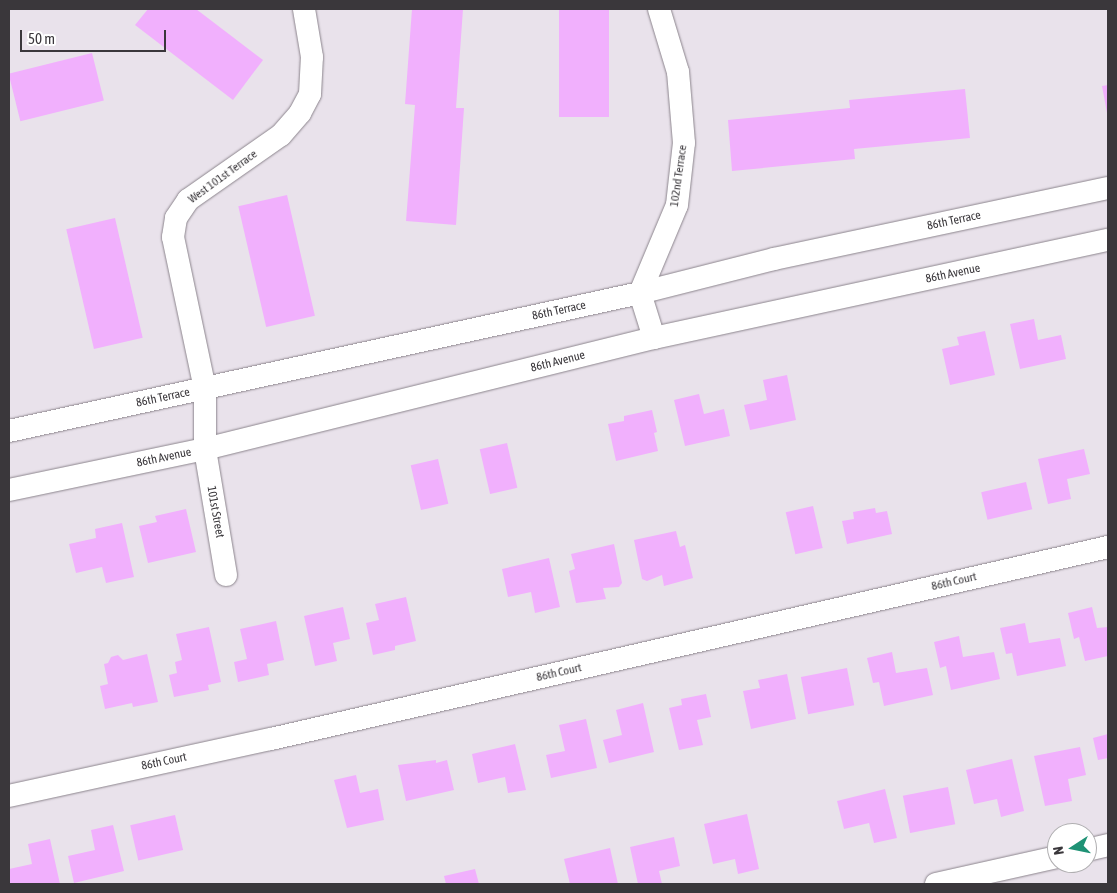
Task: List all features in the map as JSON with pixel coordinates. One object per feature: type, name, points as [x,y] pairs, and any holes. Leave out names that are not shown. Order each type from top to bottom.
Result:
[{"type":"street","name":"West 101st Terrace","points":[[205,449],[204,389],[173,237],[176,218],[188,200],[281,136],[300,113],[310,94],[312,57],[304,9]]},
{"type":"street","name":"102nd Terrace","points":[[640,293],[677,205],[684,143],[678,72],[659,9]]},
{"type":"street","name":"86th Terrace","points":[[9,431],[640,293],[774,259],[1108,188]]},
{"type":"street","name":"86th Avenue","points":[[9,490],[205,449],[654,338],[1108,240]]},
{"type":"street","points":[[640,293],[654,338]]},
{"type":"street","name":"101st Street","points":[[205,449],[226,576]]},
{"type":"street","name":"86th Court","points":[[9,796],[290,734],[1108,547]]},
{"type":"street","points":[[936,884],[1047,859]]},
{"type":"building","points":[[148,9],[196,9],[263,60],[233,100],[135,25]]},
{"type":"building","points":[[412,9],[463,9],[456,108],[464,108],[456,225],[406,221],[415,105],[405,104]]},
{"type":"building","points":[[559,9],[609,9],[609,117],[559,117]]},
{"type":"building","points":[[92,53],[104,101],[20,121],[9,74]]},
{"type":"building","points":[[1108,85],[1108,113],[1107,113],[1102,86]]},
{"type":"building","points":[[965,89],[970,138],[854,149],[855,159],[732,171],[728,120],[850,108],[849,100]]},
{"type":"building","points":[[287,195],[315,316],[266,327],[238,206]]},
{"type":"building","points":[[115,218],[143,338],[94,349],[66,229]]},
{"type":"building","points":[[1034,319],[1038,340],[1061,335],[1066,359],[1020,369],[1010,324]]},
{"type":"building","points":[[985,331],[995,375],[950,385],[942,349],[959,345],[957,337]]},
{"type":"building","points":[[787,375],[796,420],[750,430],[744,405],[767,400],[763,380]]},
{"type":"building","points":[[699,394],[704,414],[724,409],[730,436],[685,446],[674,400]]},
{"type":"building","points":[[652,410],[657,432],[654,433],[658,451],[616,461],[608,424],[624,421],[624,416]]},
{"type":"building","points":[[507,443],[517,488],[490,494],[480,449]]},
{"type":"building","points":[[1084,449],[1090,474],[1067,479],[1071,499],[1048,504],[1038,459]]},
{"type":"building","points":[[438,459],[448,504],[421,510],[411,465]]},
{"type":"building","points":[[1026,482],[1032,509],[987,520],[981,492]]},
{"type":"building","points":[[813,506],[823,548],[795,554],[786,512]]},
{"type":"building","points":[[875,508],[876,513],[887,511],[892,534],[847,544],[842,521],[854,519],[853,512]]},
{"type":"building","points":[[186,509],[196,552],[148,563],[139,526],[157,522],[155,516]]},
{"type":"building","points":[[122,523],[134,577],[106,583],[102,567],[76,573],[69,544],[96,538],[95,529]]},
{"type":"building","points":[[676,531],[680,547],[685,545],[693,578],[664,586],[662,575],[647,581],[642,579],[634,540]]},
{"type":"building","points":[[614,544],[622,583],[619,587],[603,588],[606,599],[576,603],[569,571],[575,569],[571,554]]},
{"type":"building","points":[[549,558],[560,607],[535,613],[531,592],[508,597],[502,569]]},
{"type":"building","points":[[406,597],[416,641],[395,646],[395,650],[373,655],[366,623],[379,620],[375,604]]},
{"type":"building","points":[[343,607],[350,639],[333,643],[337,661],[315,666],[304,616]]},
{"type":"building","points":[[1092,607],[1097,628],[1108,627],[1108,656],[1085,661],[1079,637],[1074,639],[1068,613]]},
{"type":"building","points":[[276,621],[284,660],[267,664],[269,675],[238,682],[234,662],[247,659],[240,629]]},
{"type":"building","points":[[1025,623],[1029,643],[1060,638],[1066,666],[1017,676],[1012,653],[1006,654],[1000,628]]},
{"type":"building","points":[[209,627],[221,682],[208,685],[209,690],[174,697],[169,675],[177,673],[175,662],[182,660],[176,634]]},
{"type":"building","points":[[959,636],[963,657],[994,652],[1000,679],[951,690],[946,666],[940,668],[934,642]]},
{"type":"building","points":[[892,652],[896,673],[927,668],[933,695],[884,706],[879,682],[873,683],[867,658]]},
{"type":"building","points":[[147,654],[158,702],[133,707],[132,703],[105,709],[100,686],[108,684],[104,664],[108,663],[111,657],[118,655],[123,660]]},
{"type":"building","points":[[847,668],[854,705],[808,714],[801,677]]},
{"type":"building","points":[[787,674],[796,719],[751,729],[743,691],[760,688],[758,680]]},
{"type":"building","points":[[706,694],[711,717],[697,720],[703,745],[679,750],[669,708],[682,705],[681,699]]},
{"type":"building","points":[[643,703],[654,752],[609,763],[603,740],[622,735],[616,710]]},
{"type":"building","points":[[586,719],[597,768],[551,778],[546,755],[565,751],[559,725]]},
{"type":"building","points":[[1108,734],[1108,758],[1098,760],[1093,738]]},
{"type":"building","points":[[515,744],[526,790],[508,793],[505,777],[478,783],[472,754]]},
{"type":"building","points":[[1080,747],[1086,775],[1068,779],[1072,801],[1045,806],[1034,756]]},
{"type":"building","points":[[1012,759],[1024,811],[1001,817],[997,799],[974,804],[966,770]]},
{"type":"building","points":[[436,760],[436,763],[447,760],[454,790],[406,801],[398,765]]},
{"type":"building","points":[[356,775],[360,793],[378,789],[384,820],[347,828],[334,780]]},
{"type":"building","points":[[948,787],[955,824],[910,833],[903,796]]},
{"type":"building","points":[[885,789],[897,838],[874,843],[869,823],[844,829],[837,801]]},
{"type":"building","points":[[747,814],[759,869],[738,874],[735,859],[713,864],[704,824]]},
{"type":"building","points":[[175,815],[183,850],[138,860],[130,825]]},
{"type":"building","points":[[113,825],[124,871],[74,883],[68,856],[95,850],[91,830]]},
{"type":"building","points":[[674,837],[680,866],[659,871],[662,884],[638,884],[630,847]]},
{"type":"building","points":[[50,839],[60,884],[9,884],[9,869],[32,864],[28,844]]},
{"type":"building","points":[[610,848],[618,884],[570,884],[564,859]]},
{"type":"building","points":[[475,869],[479,884],[446,884],[444,876]]}]
